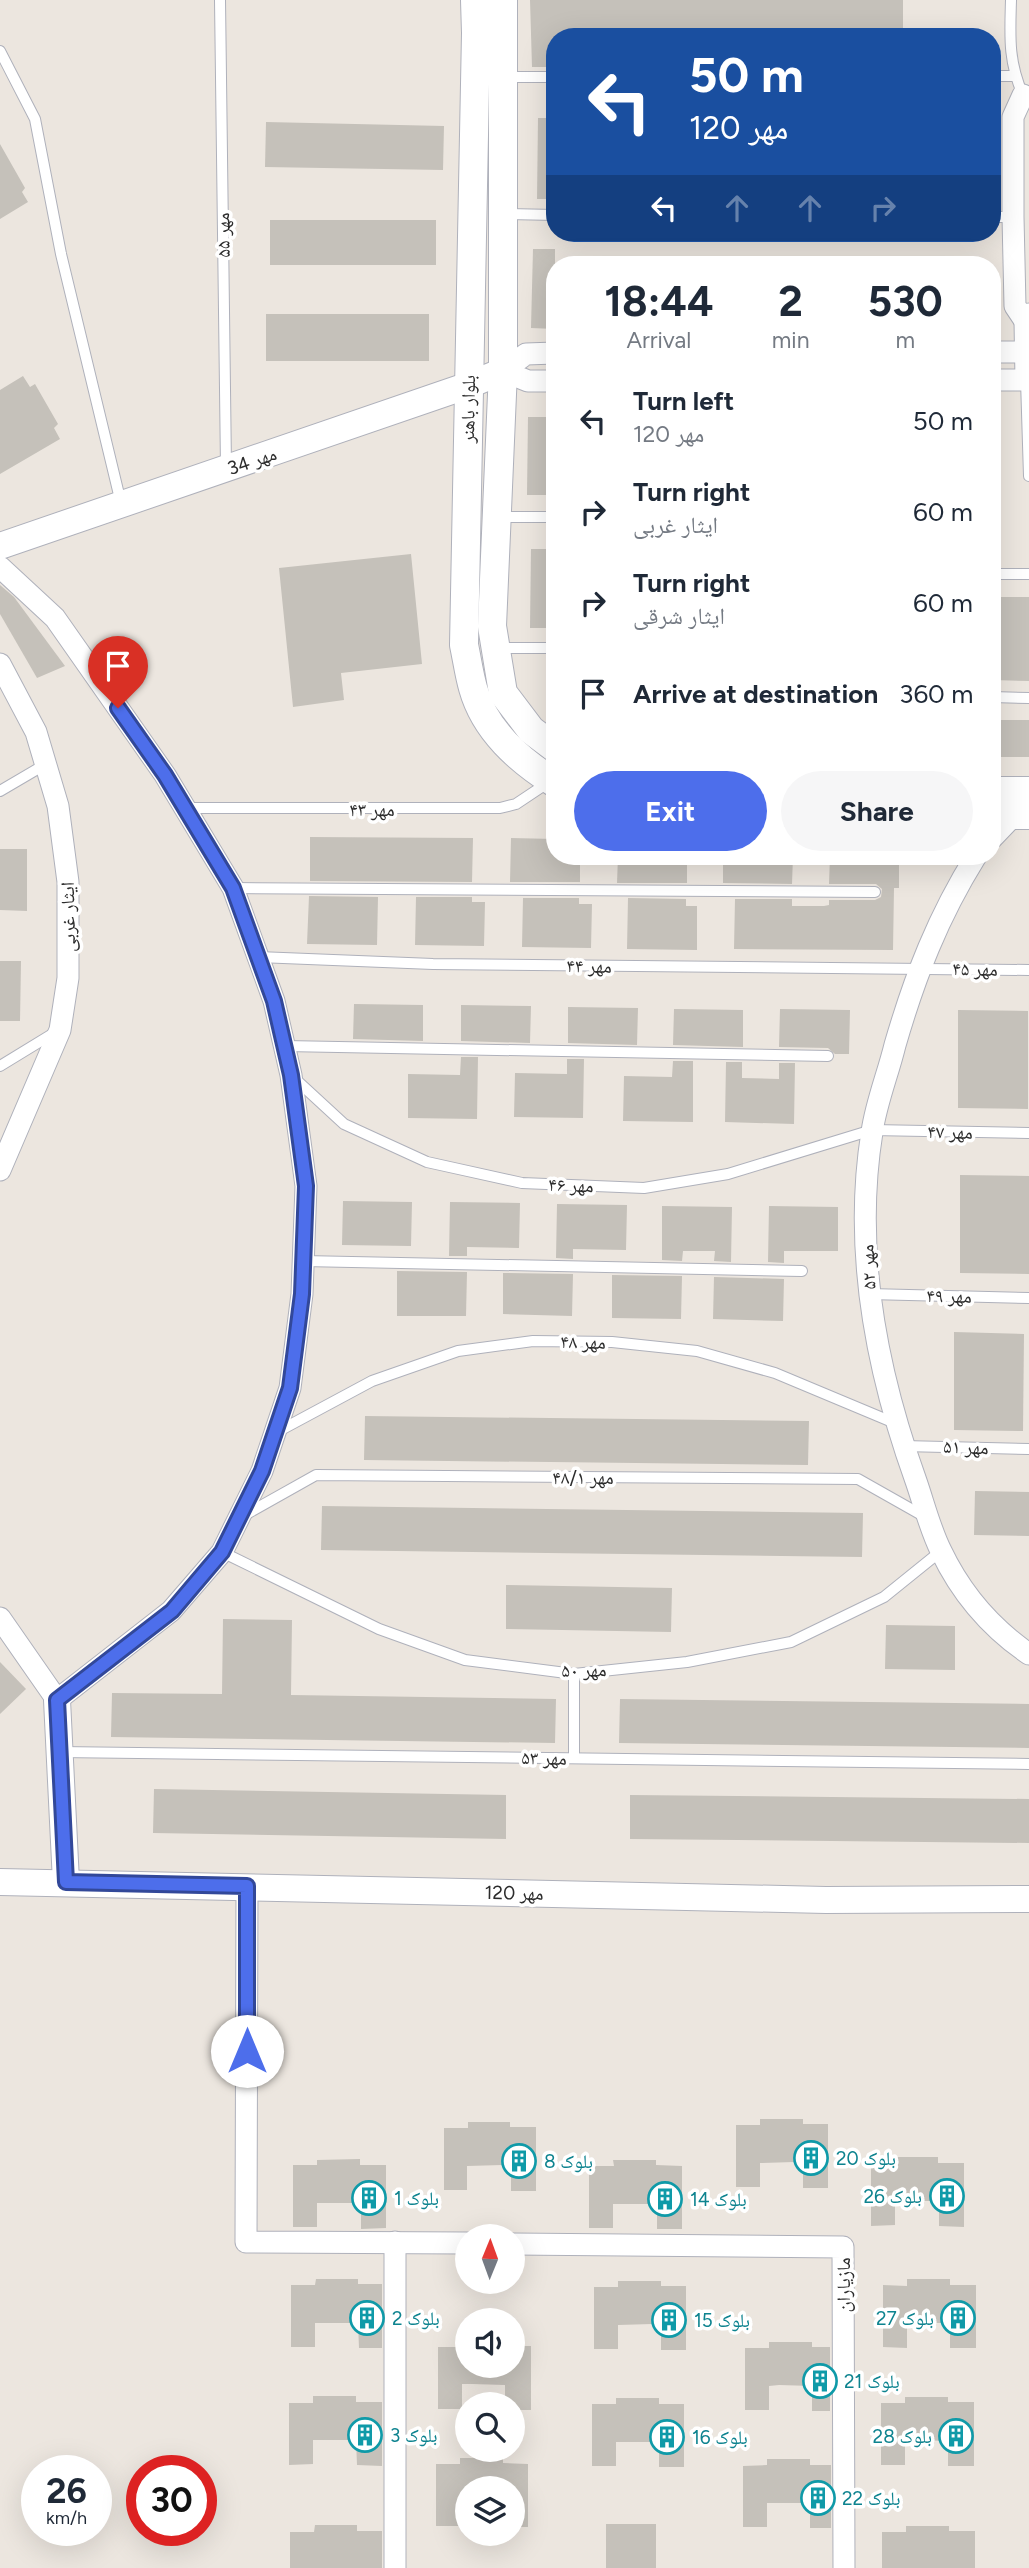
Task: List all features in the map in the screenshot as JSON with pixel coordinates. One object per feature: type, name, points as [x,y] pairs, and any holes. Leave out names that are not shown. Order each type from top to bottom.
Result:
[{"type":"main road","name":"بلوار باهنر","points":[[475,0],[464,645],[473,691],[495,733],[526,765],[546,778]]},
{"type":"main road","name":"بلوار باهنر","points":[[503,0],[503,371],[492,626],[503,693],[531,730],[546,741]]},
{"type":"main road","points":[[1001,791],[1029,792]]},
{"type":"street","points":[[1001,380],[1028,380],[1027,318],[1015,306],[1011,217],[1013,117],[1022,93]]},
{"type":"street","points":[[1001,352],[1026,352]]},
{"type":"street","points":[[503,371],[526,354],[546,354]]},
{"type":"street","name":"مهر 34","points":[[0,546],[469,386],[503,371]]},
{"type":"street","points":[[503,371],[528,381],[546,381]]},
{"type":"street","points":[[0,566],[55,618],[165,775],[233,888],[274,1001],[291,1075],[306,1186],[302,1294],[290,1388],[262,1471],[222,1552],[172,1611],[57,1700]]},
{"type":"street","name":"ایثار غربی","points":[[0,664],[36,732],[46,764],[58,806],[68,882],[68,978],[60,1030],[0,1170]]},
{"type":"street","name":"مهر ۵۲","points":[[970,865],[944,908],[905,1009],[872,1130],[865,1198],[869,1294],[880,1356],[903,1446],[941,1550],[974,1606],[1013,1643],[1029,1654]]},
{"type":"street","points":[[3,1627],[57,1700],[66,1882]]},
{"type":"street","name":"مهر 120","points":[[0,1882],[826,1900],[1029,1899]]},
{"type":"street","points":[[247,1886],[246,2242],[455,2243]]},
{"type":"street","points":[[395,2242],[395,2568]]},
{"type":"street","name":"مازیاران","points":[[525,2244],[843,2248],[844,2568]]},
{"type":"lane","name":"مهر ۵۵","points":[[220,0],[226,470]]},
{"type":"lane","points":[[1012,0],[1010,55],[1022,93]]},
{"type":"lane","points":[[0,51],[35,119],[61,254],[122,506]]},
{"type":"lane","points":[[504,77],[546,77]]},
{"type":"lane","points":[[1001,81],[1022,93]]},
{"type":"lane","points":[[503,214],[546,215]]},
{"type":"lane","points":[[1028,380],[1029,476]]},
{"type":"lane","points":[[495,517],[546,517]]},
{"type":"lane","points":[[1001,574],[1029,574]]},
{"type":"lane","points":[[496,648],[546,648]]},
{"type":"lane","points":[[1001,697],[1029,698]]},
{"type":"lane","points":[[0,791],[46,764]]},
{"type":"lane","name":"مهر ۴۳","points":[[185,808],[500,808],[516,804],[546,786]]},
{"type":"lane","points":[[233,888],[875,892]]},
{"type":"lane","name":"مهر ۴۴","points":[[258,957],[433,964],[920,969]]},
{"type":"lane","name":"مهر ۴۵","points":[[920,969],[1029,970]]},
{"type":"lane","points":[[0,1066],[60,1030]]},
{"type":"lane","points":[[285,1046],[828,1056]]},
{"type":"lane","name":"مهر ۴۶","points":[[291,1075],[344,1124],[356,1130],[428,1163],[522,1183],[644,1188],[728,1174],[872,1130]]},
{"type":"lane","name":"مهر ۴۷","points":[[872,1130],[1029,1133]]},
{"type":"lane","points":[[303,1261],[802,1271]]},
{"type":"lane","name":"مهر ۴۹","points":[[869,1294],[1029,1298]]},
{"type":"lane","name":"مهر ۴۸","points":[[275,1434],[372,1381],[458,1352],[533,1341],[612,1342],[697,1352],[775,1373],[898,1424]]},
{"type":"lane","name":"مهر ۵۱","points":[[903,1446],[1029,1449]]},
{"type":"lane","name":"مهر ۴۸/۱","points":[[239,1518],[316,1475],[858,1479],[929,1519]]},
{"type":"lane","name":"مهر ۵۰","points":[[222,1552],[379,1629],[465,1660],[574,1674],[687,1662],[791,1642],[884,1597],[941,1550]]},
{"type":"lane","points":[[574,1674],[575,1758]]},
{"type":"lane","name":"مهر ۵۳","points":[[60,1752],[1029,1764]]},
{"type":"building","points":[[530,0],[903,0],[903,28],[546,28],[546,67],[532,67]]},
{"type":"building","points":[[538,118],[546,118],[546,199],[537,199]]},
{"type":"building","points":[[266,122],[444,126],[443,170],[265,167]]},
{"type":"building","points":[[0,144],[25,188],[22,192],[28,202],[0,219]]},
{"type":"building","points":[[270,220],[436,220],[436,265],[270,265]]},
{"type":"building","points":[[533,249],[555,249],[555,256],[546,256],[546,329],[531,328]]},
{"type":"building","points":[[266,314],[429,314],[429,361],[266,361]]},
{"type":"building","points":[[23,376],[30,387],[35,384],[58,424],[54,428],[60,439],[0,474],[0,390]]},
{"type":"building","points":[[528,417],[546,417],[546,495],[527,495]]},
{"type":"building","points":[[531,549],[546,549],[546,628],[530,628]]},
{"type":"building","points":[[411,554],[422,664],[341,673],[344,700],[293,707],[279,568]]},
{"type":"building","points":[[0,585],[14,597],[65,666],[37,678],[0,614]]},
{"type":"building","points":[[1001,597],[1029,597],[1029,681],[1001,680]]},
{"type":"building","points":[[1001,720],[1029,720],[1029,757],[1001,757]]},
{"type":"building","points":[[310,837],[473,838],[472,882],[310,881]]},
{"type":"building","points":[[511,838],[546,839],[546,865],[580,865],[580,882],[510,882]]},
{"type":"building","points":[[0,849],[27,849],[27,911],[0,910]]},
{"type":"building","points":[[618,865],[687,865],[687,883],[617,883]]},
{"type":"building","points":[[723,865],[793,865],[792,884],[723,883]]},
{"type":"building","points":[[830,865],[899,865],[899,888],[894,888],[893,950],[734,949],[735,899],[792,899],[792,906],[824,906],[829,905],[829,900],[875,900],[881,897],[882,889],[876,884],[829,884]]},
{"type":"building","points":[[309,896],[378,897],[377,945],[307,944]]},
{"type":"building","points":[[416,897],[472,897],[472,902],[485,902],[484,946],[415,945]]},
{"type":"building","points":[[523,898],[579,898],[579,904],[592,904],[591,948],[522,947]]},
{"type":"building","points":[[628,898],[686,899],[686,906],[697,906],[697,950],[627,949]]},
{"type":"building","points":[[0,961],[21,961],[20,1021],[0,1021]]},
{"type":"building","points":[[354,1004],[423,1005],[423,1041],[353,1039]]},
{"type":"building","points":[[461,1005],[531,1006],[530,1043],[461,1041]]},
{"type":"building","points":[[568,1007],[638,1008],[637,1045],[568,1043]]},
{"type":"building","points":[[674,1009],[743,1010],[743,1047],[673,1045]]},
{"type":"building","points":[[780,1009],[850,1010],[849,1054],[835,1054],[828,1048],[779,1047]]},
{"type":"building","points":[[958,1010],[1028,1011],[1028,1109],[958,1108]]},
{"type":"building","points":[[461,1057],[478,1057],[477,1119],[408,1118],[408,1074],[460,1075]]},
{"type":"building","points":[[567,1059],[584,1059],[583,1118],[514,1117],[515,1073],[567,1074]]},
{"type":"building","points":[[673,1061],[693,1061],[693,1122],[623,1121],[624,1076],[672,1077]]},
{"type":"building","points":[[726,1062],[742,1062],[742,1078],[779,1079],[779,1063],[795,1063],[794,1124],[725,1122]]},
{"type":"building","points":[[960,1175],[1029,1176],[1029,1274],[960,1273]]},
{"type":"building","points":[[343,1201],[412,1202],[411,1246],[342,1245]]},
{"type":"building","points":[[450,1202],[520,1203],[519,1248],[467,1247],[467,1256],[449,1256]]},
{"type":"building","points":[[557,1204],[627,1205],[626,1250],[573,1249],[573,1259],[556,1258]]},
{"type":"building","points":[[662,1206],[732,1207],[731,1262],[714,1261],[715,1251],[683,1251],[682,1261],[662,1260]]},
{"type":"building","points":[[769,1206],[838,1207],[838,1251],[784,1251],[784,1263],[768,1262]]},
{"type":"building","points":[[397,1271],[467,1272],[466,1316],[397,1316]]},
{"type":"building","points":[[503,1273],[573,1274],[572,1316],[503,1314]]},
{"type":"building","points":[[612,1275],[682,1276],[681,1319],[612,1318]]},
{"type":"building","points":[[714,1277],[784,1279],[783,1321],[713,1319]]},
{"type":"building","points":[[954,1332],[1024,1334],[1023,1431],[954,1430]]},
{"type":"building","points":[[365,1416],[809,1421],[808,1465],[364,1460]]},
{"type":"building","points":[[975,1491],[1029,1492],[1029,1536],[974,1535]]},
{"type":"building","points":[[322,1506],[863,1513],[862,1557],[321,1550]]},
{"type":"building","points":[[506,1585],[672,1588],[671,1632],[506,1629]]},
{"type":"building","points":[[223,1619],[292,1620],[291,1695],[556,1699],[555,1743],[111,1737],[112,1693],[222,1694]]},
{"type":"building","points":[[886,1625],[955,1626],[955,1670],[885,1669]]},
{"type":"building","points":[[0,1662],[26,1689],[0,1714]]},
{"type":"building","points":[[620,1699],[1029,1704],[1029,1748],[619,1743]]},
{"type":"building","points":[[154,1789],[506,1795],[506,1839],[153,1833]]},
{"type":"building","points":[[630,1795],[1029,1799],[1029,1843],[630,1839]]},
{"type":"building","name":"بلوک 20","points":[[760,2119],[803,2119],[803,2124],[828,2124],[828,2188],[803,2188],[803,2163],[794,2162],[760,2163],[760,2187],[736,2187],[736,2125],[760,2125]]},
{"type":"building","name":"بلوک 8","points":[[468,2122],[510,2122],[510,2127],[536,2127],[536,2191],[511,2191],[511,2166],[502,2165],[467,2166],[467,2190],[444,2190],[444,2128],[468,2128]]},
{"type":"building","name":"بلوک 26","points":[[895,2157],[938,2157],[938,2163],[964,2163],[964,2227],[939,2226],[939,2201],[895,2201],[895,2225],[871,2226],[871,2164],[896,2164]]},
{"type":"building","name":"بلوک 1","points":[[360,2159],[360,2165],[386,2165],[386,2228],[361,2229],[361,2203],[317,2203],[317,2227],[293,2227],[293,2165],[317,2165],[317,2160]]},
{"type":"building","name":"بلوک 14","points":[[613,2160],[656,2160],[656,2165],[682,2166],[682,2229],[657,2229],[657,2204],[613,2204],[613,2228],[589,2228],[589,2166],[614,2166]]},
{"type":"building","name":"بلوک 2","points":[[316,2279],[358,2279],[358,2284],[382,2284],[382,2348],[359,2348],[358,2323],[315,2323],[315,2347],[291,2347],[291,2285],[315,2285]]},
{"type":"building","name":"بلوک 27","points":[[907,2279],[950,2279],[950,2285],[976,2285],[976,2348],[950,2348],[950,2324],[941,2323],[907,2323],[907,2348],[883,2347],[883,2285],[907,2286]]},
{"type":"building","name":"بلوک 15","points":[[618,2281],[661,2281],[661,2286],[686,2286],[686,2350],[661,2350],[661,2325],[652,2324],[618,2325],[618,2349],[594,2349],[594,2287],[618,2287]]},
{"type":"building","name":"بلوک 21","points":[[769,2342],[812,2342],[812,2347],[830,2347],[830,2411],[812,2411],[812,2386],[779,2385],[769,2386],[769,2410],[745,2410],[745,2348],[769,2348]]},
{"type":"building","points":[[525,2346],[531,2346],[531,2410],[525,2410],[525,2392],[505,2392],[505,2385],[472,2384],[462,2384],[462,2392],[455,2392],[455,2409],[438,2409],[438,2347],[455,2347],[455,2378],[525,2378]]},
{"type":"building","name":"بلوک 3","points":[[313,2396],[356,2396],[356,2402],[382,2402],[382,2466],[357,2465],[356,2440],[313,2440],[313,2464],[289,2465],[289,2403],[313,2403]]},
{"type":"building","name":"بلوک 28","points":[[905,2397],[948,2397],[948,2402],[974,2402],[974,2466],[948,2466],[948,2441],[915,2440],[905,2441],[905,2465],[881,2465],[881,2403],[905,2403]]},
{"type":"building","name":"بلوک 16","points":[[616,2398],[659,2398],[659,2404],[684,2404],[684,2467],[659,2467],[659,2442],[616,2442],[616,2466],[592,2466],[592,2404],[616,2404]]},
{"type":"building","name":"بلوک 22","points":[[767,2459],[810,2459],[810,2465],[831,2465],[831,2528],[810,2528],[810,2503],[767,2503],[767,2527],[743,2527],[743,2466],[767,2465]]},
{"type":"building","points":[[436,2464],[528,2464],[528,2527],[525,2527],[525,2476],[455,2476],[455,2526],[436,2526]]},
{"type":"building","points":[[606,2524],[656,2524],[656,2568],[606,2568]]},
{"type":"building","points":[[315,2525],[357,2525],[357,2531],[382,2531],[382,2568],[290,2568],[290,2532],[314,2532]]},
{"type":"building","points":[[906,2526],[949,2526],[949,2531],[975,2531],[975,2568],[882,2568],[882,2532],[906,2532]]},
{"type":"place","name":"بلوک 20","points":[[811,2158]]},
{"type":"place","name":"بلوک 8","points":[[519,2161]]},
{"type":"place","name":"بلوک 26","points":[[947,2196]]},
{"type":"place","name":"بلوک 1","points":[[369,2198]]},
{"type":"place","name":"بلوک 14","points":[[665,2199]]},
{"type":"place","name":"بلوک 2","points":[[367,2318]]},
{"type":"place","name":"بلوک 27","points":[[958,2318]]},
{"type":"place","name":"بلوک 15","points":[[669,2320]]},
{"type":"place","name":"بلوک 21","points":[[820,2381]]},
{"type":"place","name":"بلوک 3","points":[[365,2435]]},
{"type":"place","name":"بلوک 28","points":[[956,2436]]},
{"type":"place","name":"بلوک 16","points":[[667,2437]]},
{"type":"place","name":"بلوک 22","points":[[818,2498]]},
{"type":"route","points":[[118,708],[165,775],[233,888],[274,1001],[291,1075],[306,1186],[302,1294],[290,1388],[262,1471],[222,1552],[172,1611],[57,1700],[66,1882],[247,1886],[247,2051]]}]
